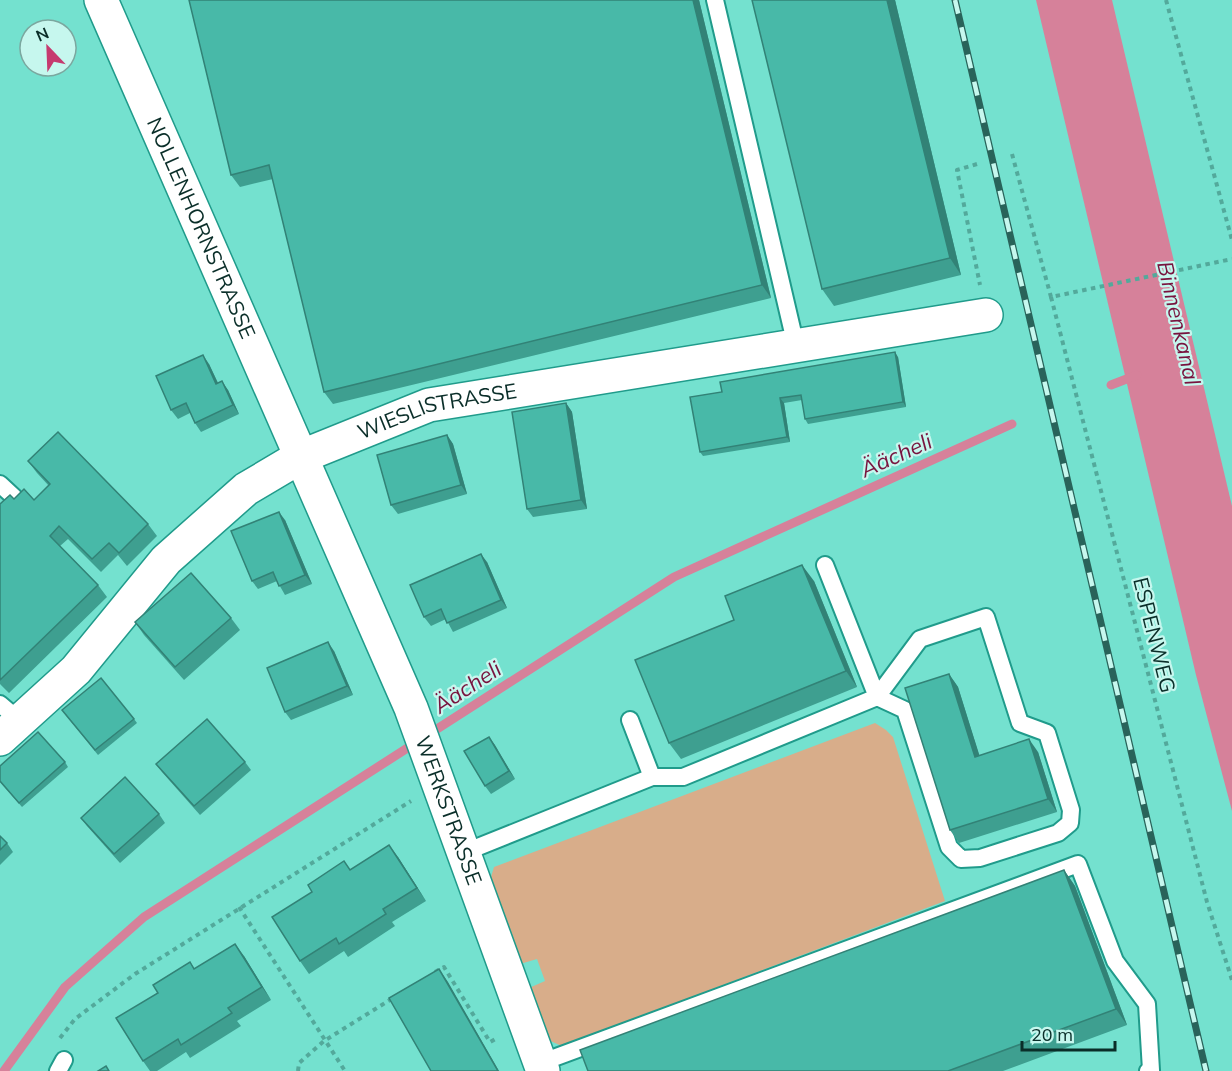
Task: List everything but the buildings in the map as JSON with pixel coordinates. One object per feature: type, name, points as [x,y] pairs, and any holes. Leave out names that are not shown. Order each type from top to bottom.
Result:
[{"type":"street","name":"NOLLENHORNSTRASSE","points":[[101,0],[300,457]]},
{"type":"street","name":"WIESLISTRASSE","points":[[7,721],[76,670],[165,560],[246,489],[300,457],[429,405],[986,315]]},
{"type":"street","name":"WERKSTRASSE","points":[[300,457],[411,708],[427,785],[463,853],[542,1067]]},
{"type":"lane","points":[[715,0],[796,346]]},
{"type":"lane","points":[[0,484],[14,497]]},
{"type":"lane","points":[[463,853],[652,777],[683,777],[877,697],[920,639],[986,617],[1020,723],[1047,733],[1071,810],[1070,823],[1058,833],[980,858],[961,859],[949,848],[905,710],[877,697],[825,565]]},
{"type":"lane","points":[[630,720],[652,777]]},
{"type":"lane","points":[[542,1067],[1078,864],[1115,961],[1147,1004],[1150,1071]]},
{"type":"path","points":[[1166,0],[1232,240]]},
{"type":"path","name":"ESPENWEG","points":[[1012,154],[1207,902],[1232,980]]},
{"type":"path","points":[[976,164],[957,170],[986,315]]},
{"type":"path","points":[[1051,297],[1232,259]]},
{"type":"path","points":[[61,1065],[57,1042],[75,1020],[135,974],[427,785]]},
{"type":"path","points":[[239,908],[345,1071]]},
{"type":"path","points":[[434,973],[444,967],[490,1042],[499,1037]]},
{"type":"path","points":[[298,1071],[299,1063],[324,1041],[394,998]]},
{"type":"shaded area","points":[[875,723],[893,737],[945,901],[562,1046],[548,1040],[529,988],[545,981],[537,959],[520,964],[491,887],[494,867]]},
{"type":"water","name":"Binnenkanal","points":[[1036,0],[1112,0],[1232,506],[1232,811],[1196,675]]},
{"type":"waterway","name":"Äächeli","points":[[1111,385],[1137,375]]},
{"type":"waterway","name":"Äächeli","points":[[4,1071],[65,987],[144,917],[674,577],[1012,424]]},
{"type":"railway","points":[[955,0],[1206,1071]]}]
